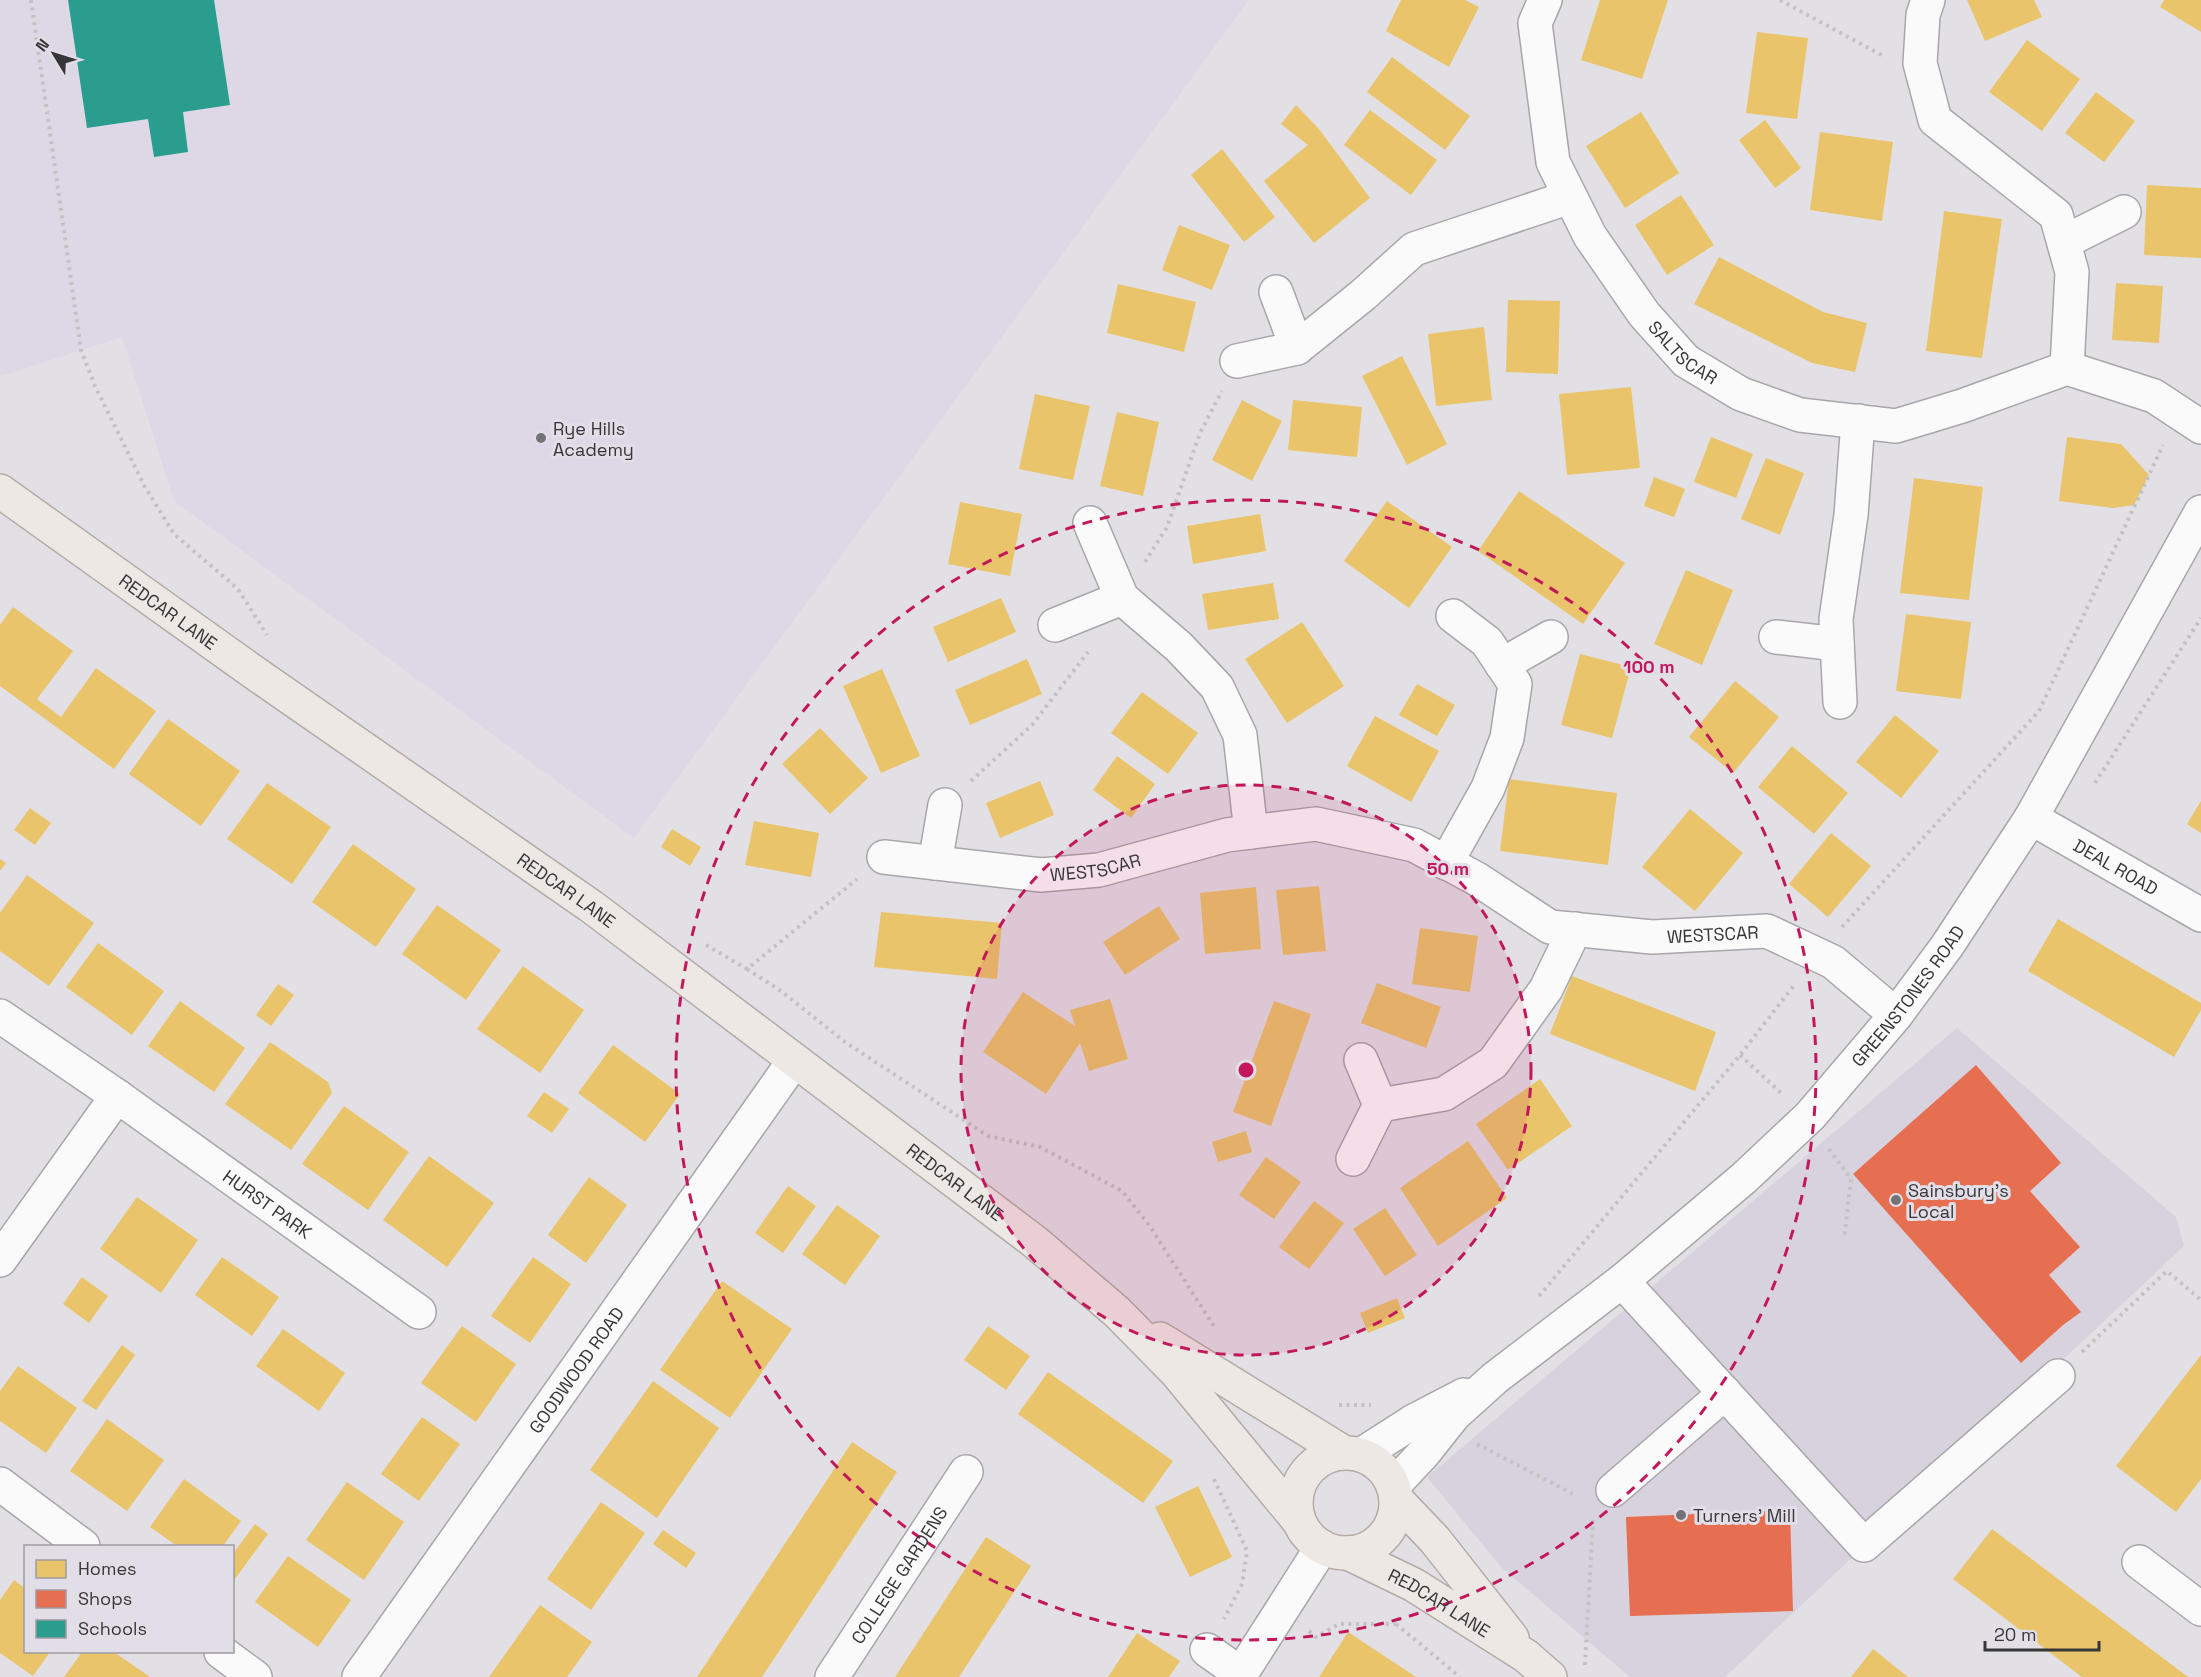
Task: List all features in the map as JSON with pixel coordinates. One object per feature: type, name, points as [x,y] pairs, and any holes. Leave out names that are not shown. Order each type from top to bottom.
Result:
[{"type":"main road","name":"REDCAR LANE","points":[[0,491],[259,676],[592,908],[1035,1242],[1117,1312],[1177,1373],[1298,1520]]},
{"type":"main road","name":"REDCAR LANE","points":[[1117,1312],[1352,1453]]},
{"type":"main road","points":[[1352,1453],[1376,1462],[1385,1471],[1395,1492],[1394,1516],[1390,1527],[1378,1541],[1365,1549],[1335,1550],[1307,1535],[1298,1520],[1295,1499],[1299,1482],[1306,1472],[1328,1456],[1352,1453]]},
{"type":"main road","name":"REDCAR LANE","points":[[1395,1492],[1526,1656]]},
{"type":"main road","name":"REDCAR LANE","points":[[1335,1550],[1418,1587],[1526,1656],[1550,1677]]},
{"type":"street","name":"SALTSCAR","points":[[1545,0],[1535,23],[1553,162],[1590,236],[1637,304],[1686,362],[1741,394],[1800,415],[1896,426],[1962,406],[2067,368]]},
{"type":"street","points":[[1917,5],[1920,63],[1935,120],[2056,214],[2072,272],[2067,368],[2154,396],[2190,419]]},
{"type":"street","points":[[1237,361],[1297,348],[1363,295],[1414,249],[1570,196]]},
{"type":"street","points":[[2064,242],[2124,212]]},
{"type":"street","points":[[1276,292],[1297,348]]},
{"type":"street","points":[[1840,702],[1836,619],[1851,515],[1858,422]]},
{"type":"street","name":"GREENSTONES ROAD","points":[[1395,1492],[1454,1414],[1495,1378],[1622,1281],[1744,1178],[1810,1116],[1896,1015],[1947,946],[2031,818],[2201,512]]},
{"type":"street","points":[[1090,523],[1122,598],[1179,647],[1217,687],[1240,735],[1251,832]]},
{"type":"street","points":[[1055,625],[1122,598]]},
{"type":"street","points":[[1446,863],[1488,788],[1507,738],[1515,684],[1487,642],[1453,616]]},
{"type":"street","points":[[1502,665],[1551,637]]},
{"type":"street","points":[[1776,637],[1837,644]]},
{"type":"street","points":[[935,863],[945,805]]},
{"type":"street","name":"DEAL ROAD","points":[[2031,818],[2201,915]]},
{"type":"street","name":"WESTSCAR","points":[[884,857],[1041,875],[1099,870],[1227,835],[1316,824],[1414,845],[1476,879],[1550,927],[1652,937],[1767,931],[1833,962],[1896,1015]]},
{"type":"street","points":[[1380,1105],[1444,1094],[1493,1063],[1546,989],[1575,929]]},
{"type":"street","name":"HURST PARK","points":[[0,1016],[117,1096],[419,1312]]},
{"type":"street","points":[[1353,1160],[1380,1105],[1361,1060]]},
{"type":"street","name":"GOODWOOD ROAD","points":[[359,1677],[794,1061]]},
{"type":"street","points":[[0,1260],[117,1096]]},
{"type":"street","points":[[1622,1281],[1864,1545],[2058,1376]]},
{"type":"street","name":"GREENSTONES ROAD","points":[[1352,1453],[1495,1378]]},
{"type":"street","points":[[1613,1490],[1725,1393]]},
{"type":"street","name":"COLLEGE GARDENS","points":[[832,1677],[966,1472]]},
{"type":"street","points":[[0,1484],[82,1545]]},
{"type":"street","points":[[1207,1650],[1240,1676],[1281,1611],[1335,1550]]},
{"type":"street","points":[[2139,1562],[2197,1599]]},
{"type":"street","points":[[222,1653],[255,1677]]},
{"type":"path","points":[[31,0],[81,350],[95,386],[145,488],[174,534],[237,589],[273,645],[259,676]]},
{"type":"path","points":[[1780,0],[1924,77]]},
{"type":"path","points":[[1122,598],[1167,527],[1200,433],[1237,361]]},
{"type":"path","points":[[1536,1300],[1740,1055],[1817,955],[2039,711],[2190,419]]},
{"type":"path","points":[[945,805],[1032,724],[1080,664],[1092,645]]},
{"type":"path","points":[[747,969],[884,857]]},
{"type":"path","points":[[697,939],[781,991],[845,1042],[988,1136],[1040,1147],[1122,1191],[1149,1225],[1221,1337]]},
{"type":"path","points":[[2058,1376],[2167,1271],[2201,1300]]},
{"type":"path","points":[[1207,1650],[1242,1584],[1247,1551],[1211,1472]]},
{"type":"path","points":[[1585,1665],[1593,1516]]},
{"type":"path","points":[[1396,1624],[1418,1587]]},
{"type":"path","points":[[1281,1611],[1316,1637],[1339,1624],[1396,1624],[1460,1677]]},
{"type":"shaded area","name":"Rye Hills Academy","points":[[0,0],[1249,0],[634,838],[174,501],[122,337],[0,375]]},
{"type":"shaded area","points":[[1957,1028],[2176,1217],[2184,1246],[1725,1677],[1630,1677],[1502,1568],[1427,1477]]},
{"type":"building: Homes","points":[[1401,0],[1465,0],[1479,7],[1449,67],[1386,31]]},
{"type":"building: Homes","points":[[1600,0],[1668,0],[1642,79],[1581,60]]},
{"type":"building: Homes","points":[[1967,0],[2034,0],[2042,17],[1985,41]]},
{"type":"building: Homes","points":[[2164,0],[2201,0],[2201,32],[2160,7]]},
{"type":"building: Homes","points":[[1757,32],[1808,38],[1797,119],[1746,113]]},
{"type":"building: Homes","points":[[2027,40],[2080,79],[2042,131],[1989,92]]},
{"type":"building: Homes","points":[[1392,57],[1470,116],[1445,150],[1367,92]]},
{"type":"building: Homes","points":[[2096,92],[2135,121],[2104,162],[2065,133]]},
{"type":"building: Homes","points":[[1296,105],[1319,129],[1370,198],[1314,243],[1264,181],[1308,145],[1281,124]]},
{"type":"building: Homes","points":[[1370,110],[1437,160],[1411,195],[1344,145]]},
{"type":"building: Homes","points":[[1641,112],[1679,173],[1625,208],[1586,146]]},
{"type":"building: Homes","points":[[1765,120],[1801,168],[1775,188],[1739,140]]},
{"type":"building: Homes","points":[[1820,132],[1893,142],[1882,221],[1810,210]]},
{"type":"building: Homes","points":[[1222,149],[1275,217],[1244,242],[1191,175]]},
{"type":"building: Homes","points":[[2147,185],[2201,188],[2201,258],[2144,255]]},
{"type":"building: Homes","points":[[1681,195],[1714,245],[1667,275],[1635,225]]},
{"type":"building: Homes","points":[[1944,211],[2002,219],[1982,358],[1926,351]]},
{"type":"building: Homes","points":[[1179,225],[1230,245],[1212,290],[1162,270]]},
{"type":"building: Homes","points":[[1719,257],[1823,312],[1867,323],[1855,372],[1812,363],[1694,304]]},
{"type":"building: Homes","points":[[2116,283],[2163,286],[2159,343],[2112,340]]},
{"type":"building: Homes","points":[[1118,284],[1196,302],[1184,352],[1107,333]]},
{"type":"building: Homes","points":[[1508,300],[1560,301],[1558,374],[1506,372]]},
{"type":"building: Homes","points":[[1484,327],[1492,400],[1436,406],[1428,334]]},
{"type":"building: Homes","points":[[1402,356],[1447,444],[1407,465],[1362,376]]},
{"type":"building: Homes","points":[[1631,387],[1640,468],[1567,475],[1559,394]]},
{"type":"building: Homes","points":[[1035,394],[1090,406],[1073,480],[1019,469]]},
{"type":"building: Homes","points":[[1242,400],[1282,421],[1252,481],[1212,460]]},
{"type":"building: Homes","points":[[1293,400],[1362,407],[1357,457],[1288,450]]},
{"type":"building: Homes","points":[[1117,412],[1159,422],[1143,496],[1100,486]]},
{"type":"building: Homes","points":[[1711,437],[1753,454],[1736,498],[1694,482]]},
{"type":"building: Homes","points":[[2067,437],[2121,444],[2149,475],[2134,505],[2113,508],[2059,501]]},
{"type":"building: Homes","points":[[1766,458],[1804,473],[1780,535],[1741,519]]},
{"type":"building: Homes","points":[[1654,477],[1685,489],[1674,517],[1644,506]]},
{"type":"building: Homes","points":[[1914,478],[1983,487],[1969,600],[1900,593]]},
{"type":"building: Homes","points":[[1519,491],[1625,563],[1583,624],[1478,551]]},
{"type":"building: Homes","points":[[1387,501],[1452,547],[1409,608],[1344,561]]},
{"type":"building: Homes","points":[[960,502],[1022,514],[1010,576],[948,564]]},
{"type":"building: Homes","points":[[1260,514],[1266,551],[1193,564],[1187,526]]},
{"type":"building: Homes","points":[[1686,570],[1733,590],[1702,665],[1654,644]]},
{"type":"building: Homes","points":[[1273,583],[1279,619],[1208,630],[1202,594]]},
{"type":"building: Homes","points":[[1001,598],[1016,632],[948,662],[933,627]]},
{"type":"building: Homes","points":[[13,607],[73,651],[37,699],[61,717],[96,668],[156,711],[114,769],[0,686],[0,625]]},
{"type":"building: Homes","points":[[1906,614],[1971,622],[1961,699],[1896,691]]},
{"type":"building: Homes","points":[[1302,622],[1344,686],[1287,723],[1245,659]]},
{"type":"building: Homes","points":[[1580,654],[1631,667],[1612,738],[1561,725]]},
{"type":"building: Homes","points":[[1027,659],[1042,694],[970,725],[955,690]]},
{"type":"building: Homes","points":[[882,669],[920,756],[881,773],[843,686]]},
{"type":"building: Homes","points":[[1735,681],[1779,717],[1733,773],[1689,737]]},
{"type":"building: Homes","points":[[1417,684],[1455,705],[1437,736],[1399,715]]},
{"type":"building: Homes","points":[[1142,692],[1198,733],[1168,774],[1111,733]]},
{"type":"building: Homes","points":[[1895,715],[1939,751],[1901,798],[1856,762]]},
{"type":"building: Homes","points":[[1375,716],[1439,751],[1411,802],[1347,766]]},
{"type":"building: Homes","points":[[168,719],[240,771],[201,826],[129,774]]},
{"type":"building: Homes","points":[[820,728],[868,778],[830,814],[782,764]]},
{"type":"building: Homes","points":[[1792,746],[1848,793],[1814,834],[1758,787]]},
{"type":"building: Homes","points":[[1117,756],[1155,784],[1131,818],[1093,790]]},
{"type":"building: Homes","points":[[1509,779],[1617,793],[1608,865],[1500,851]]},
{"type":"building: Homes","points":[[1040,781],[1054,815],[1000,838],[986,803]]},
{"type":"building: Homes","points":[[267,783],[331,827],[292,884],[227,839]]},
{"type":"building: Homes","points":[[2201,801],[2201,833],[2187,824]]},
{"type":"building: Homes","points":[[30,808],[51,823],[35,845],[14,830]]},
{"type":"building: Homes","points":[[1690,809],[1743,853],[1695,911],[1642,867]]},
{"type":"building: Homes","points":[[754,821],[819,833],[811,877],[745,865]]},
{"type":"building: Homes","points":[[672,829],[701,847],[690,866],[661,847]]},
{"type":"building: Homes","points":[[1831,833],[1871,866],[1828,917],[1789,884]]},
{"type":"building: Homes","points":[[353,844],[416,889],[376,947],[312,902]]},
{"type":"building: Homes","points":[[0,859],[6,863],[0,871]]},
{"type":"building: Homes","points":[[27,875],[94,923],[49,986],[0,951],[0,913]]},
{"type":"building: Homes","points":[[1319,886],[1326,951],[1283,955],[1276,890]]},
{"type":"building: Homes","points":[[1256,887],[1261,949],[1205,954],[1200,893]]},
{"type":"building: Homes","points":[[437,905],[501,950],[466,1000],[402,954]]},
{"type":"building: Homes","points":[[1159,906],[1180,939],[1125,975],[1103,942]]},
{"type":"building: Homes","points":[[881,912],[1002,923],[997,979],[874,967]]},
{"type":"building: Homes","points":[[2058,919],[2201,1003],[2201,1010],[2174,1057],[2028,971]]},
{"type":"building: Homes","points":[[1420,928],[1478,936],[1470,992],[1412,984]]},
{"type":"building: Homes","points":[[98,943],[164,991],[132,1035],[66,987]]},
{"type":"building: Homes","points":[[523,966],[584,1010],[540,1073],[477,1029]]},
{"type":"building: Homes","points":[[1572,976],[1716,1032],[1695,1091],[1550,1034]]},
{"type":"building: Homes","points":[[1377,983],[1441,1007],[1426,1048],[1361,1023]]},
{"type":"building: Homes","points":[[278,984],[294,995],[271,1026],[256,1015]]},
{"type":"building: Homes","points":[[1023,992],[1075,1026],[1070,1010],[1110,999],[1128,1059],[1089,1071],[1080,1043],[1046,1094],[983,1052]]},
{"type":"building: Homes","points":[[180,1001],[245,1048],[214,1092],[148,1046]]},
{"type":"building: Homes","points":[[1274,1001],[1311,1014],[1271,1126],[1233,1112]]},
{"type":"building: Homes","points":[[270,1042],[328,1082],[332,1093],[291,1150],[225,1104]]},
{"type":"building: Homes","points":[[613,1045],[680,1094],[645,1142],[578,1093]]},
{"type":"building: Homes","points":[[1540,1079],[1572,1126],[1508,1170],[1476,1124]]},
{"type":"building: Homes","points":[[544,1092],[569,1109],[552,1133],[527,1116]]},
{"type":"building: Homes","points":[[344,1106],[409,1152],[368,1210],[302,1164]]},
{"type":"building: Homes","points":[[1246,1131],[1252,1152],[1218,1162],[1212,1142]]},
{"type":"building: Homes","points":[[1468,1141],[1507,1198],[1438,1246],[1400,1188]]},
{"type":"building: Homes","points":[[429,1156],[494,1203],[447,1267],[383,1220]]},
{"type":"building: Homes","points":[[1266,1157],[1301,1182],[1274,1219],[1239,1195]]},
{"type":"building: Homes","points":[[589,1177],[627,1205],[586,1263],[548,1235]]},
{"type":"building: Homes","points":[[788,1186],[816,1206],[783,1253],[755,1233]]},
{"type":"building: Homes","points":[[137,1197],[198,1240],[161,1293],[100,1249]]},
{"type":"building: Homes","points":[[1314,1201],[1344,1223],[1309,1269],[1279,1247]]},
{"type":"building: Homes","points":[[837,1205],[880,1236],[845,1285],[802,1254]]},
{"type":"building: Homes","points":[[1385,1208],[1417,1255],[1385,1276],[1353,1229]]},
{"type":"building: Homes","points":[[222,1257],[279,1297],[252,1336],[195,1295]]},
{"type":"building: Homes","points":[[533,1257],[571,1284],[530,1343],[491,1316]]},
{"type":"building: Homes","points":[[82,1277],[108,1296],[89,1323],[63,1304]]},
{"type":"building: Homes","points":[[722,1281],[792,1329],[730,1418],[660,1370]]},
{"type":"building: Homes","points":[[1397,1298],[1405,1318],[1368,1333],[1360,1313]]},
{"type":"building: Homes","points":[[462,1326],[516,1364],[476,1422],[421,1383]]},
{"type":"building: Homes","points":[[988,1326],[1030,1356],[1006,1390],[964,1360]]},
{"type":"building: Homes","points":[[283,1329],[345,1373],[319,1411],[256,1366]]},
{"type":"building: Homes","points":[[122,1345],[135,1355],[96,1410],[82,1401]]},
{"type":"building: Homes","points":[[2201,1355],[2201,1479],[2176,1512],[2116,1466]]},
{"type":"building: Homes","points":[[18,1366],[77,1408],[46,1453],[0,1421],[0,1391]]},
{"type":"building: Homes","points":[[1048,1372],[1173,1461],[1143,1503],[1018,1414]]},
{"type":"building: Homes","points":[[653,1381],[719,1428],[657,1518],[590,1470]]},
{"type":"building: Homes","points":[[422,1417],[460,1444],[419,1501],[381,1474]]},
{"type":"building: Homes","points":[[107,1419],[164,1460],[127,1511],[70,1471]]},
{"type":"building: Homes","points":[[852,1442],[897,1472],[762,1677],[697,1677]]},
{"type":"building: Homes","points":[[184,1479],[241,1521],[224,1545],[176,1545],[150,1527]]},
{"type":"building: Homes","points":[[347,1482],[404,1522],[364,1580],[306,1540]]},
{"type":"building: Homes","points":[[1198,1486],[1232,1557],[1190,1577],[1155,1507]]},
{"type":"building: Homes","points":[[601,1502],[645,1533],[591,1610],[547,1579]]},
{"type":"building: Homes","points":[[255,1524],[268,1534],[234,1580],[234,1552]]},
{"type":"building: Homes","points":[[1992,1529],[2188,1677],[2082,1677],[1953,1579]]},
{"type":"building: Homes","points":[[663,1530],[696,1553],[686,1568],[653,1544]]},
{"type":"building: Homes","points":[[986,1537],[1031,1566],[959,1677],[895,1677]]},
{"type":"building: Homes","points":[[288,1556],[351,1600],[318,1647],[255,1602]]},
{"type":"building: Homes","points":[[14,1580],[24,1588],[24,1653],[49,1653],[33,1676],[0,1653],[0,1600]]},
{"type":"building: Homes","points":[[540,1605],[592,1642],[567,1677],[489,1677]]},
{"type":"building: Homes","points":[[1348,1632],[1416,1677],[1319,1677]]},
{"type":"building: Homes","points":[[1137,1633],[1180,1661],[1169,1677],[1108,1677]]},
{"type":"building: Homes","points":[[1873,1649],[1908,1677],[1851,1677]]},
{"type":"building: Homes","points":[[81,1653],[115,1653],[150,1677],[64,1677]]},
{"type":"building: Shops","points":[[1976,1065],[2061,1163],[2030,1191],[2080,1247],[2049,1275],[2081,1312],[2021,1363],[1853,1174]]},
{"type":"building: Shops","points":[[1790,1510],[1793,1611],[1630,1616],[1626,1517]]},
{"type":"building: Schools","points":[[68,0],[214,0],[230,105],[183,112],[188,152],[154,157],[148,119],[87,128]]},
{"type":"place","name":"Rye Hills Academy","points":[[541,438]]},
{"type":"place","name":"Sainsbury's Local","points":[[1896,1200]]},
{"type":"place","name":"Turners' Mill","points":[[1681,1515]]}]
